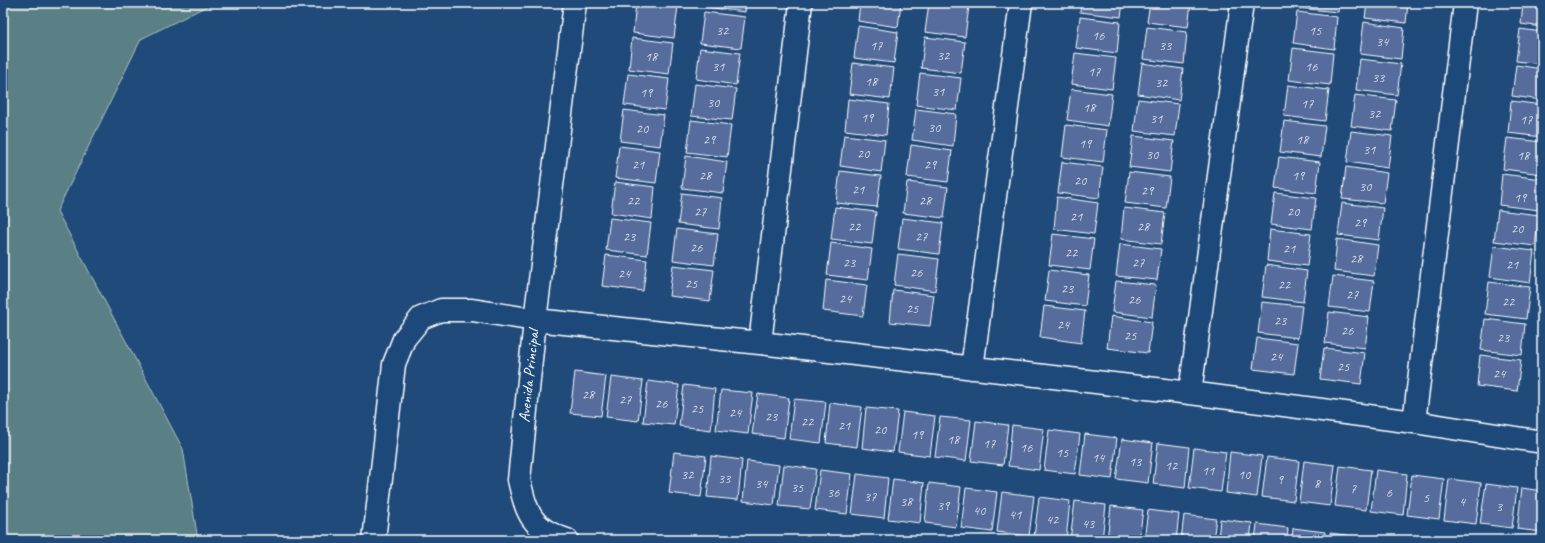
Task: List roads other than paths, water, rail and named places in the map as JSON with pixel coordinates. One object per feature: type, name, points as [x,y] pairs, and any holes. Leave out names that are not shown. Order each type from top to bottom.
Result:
[{"type":"street","points":[[575,3],[535,320],[760,343],[1190,393],[1414,422],[1542,442]]},
{"type":"street","points":[[760,343],[800,3]]},
{"type":"street","points":[[972,368],[1021,3]]},
{"type":"street","points":[[1190,393],[1242,3]]},
{"type":"street","points":[[1414,422],[1465,3]]},
{"type":"street","name":"Avenida Principal","points":[[374,540],[394,364],[404,339],[421,318],[442,310],[472,310],[535,320],[518,480],[525,506],[535,524],[567,540]]}]
